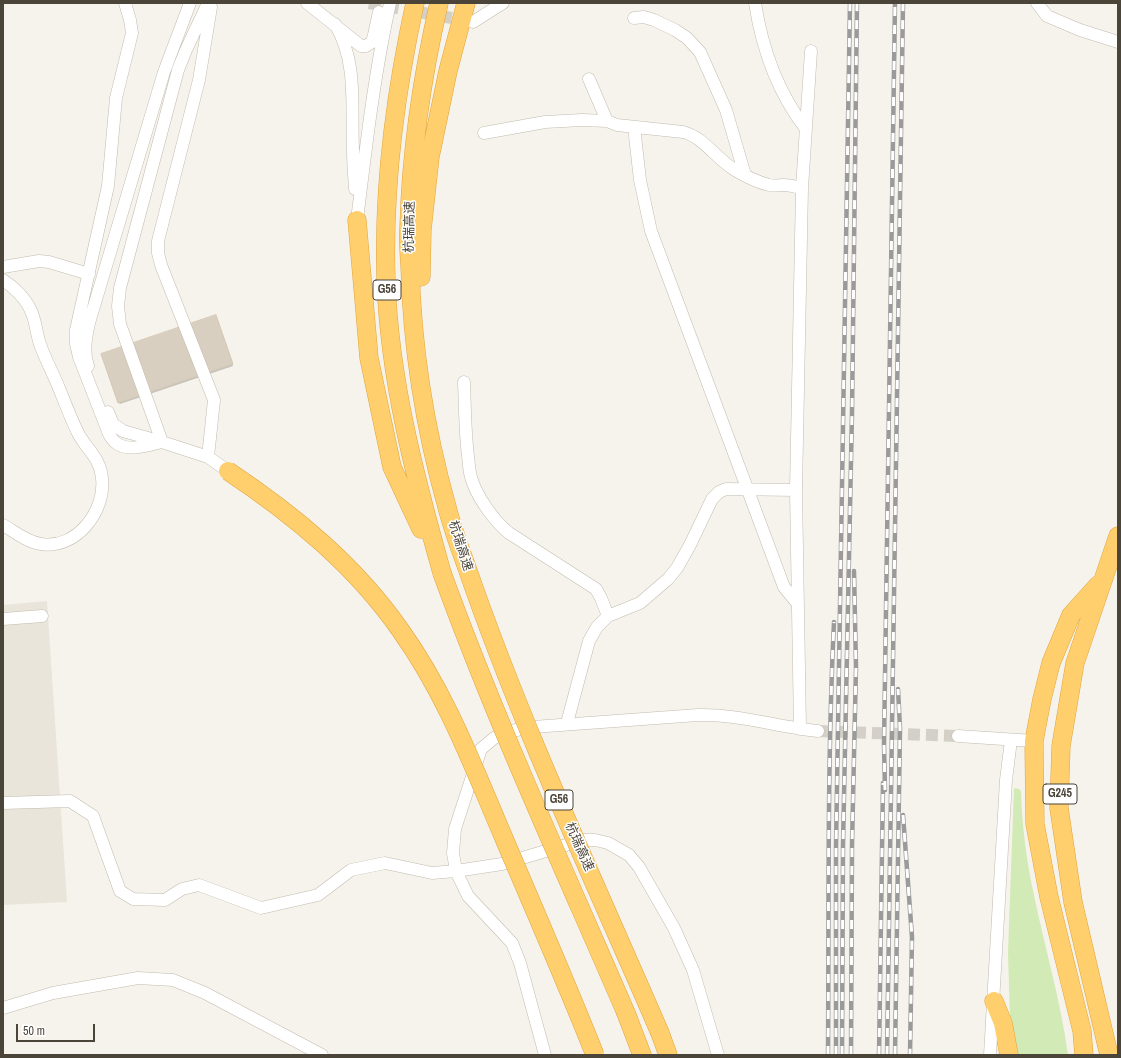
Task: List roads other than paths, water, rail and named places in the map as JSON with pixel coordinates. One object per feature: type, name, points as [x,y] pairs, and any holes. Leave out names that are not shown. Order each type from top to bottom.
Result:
[{"type":"highway","name":"杭瑞高速","points":[[415,3],[397,95],[389,162],[386,221],[386,280],[391,336],[405,429],[423,506],[442,572],[478,670],[626,1013],[642,1055]]},
{"type":"highway","name":"杭瑞高速","points":[[439,3],[419,105],[412,169],[408,228],[410,289],[414,340],[422,394],[433,450],[447,508],[499,658],[660,1033],[668,1055]]},
{"type":"highway","points":[[422,394],[422,230],[430,157],[448,71],[466,3]]},
{"type":"highway","points":[[357,220],[369,358],[392,467],[442,572]]},
{"type":"highway","points":[[228,471],[300,523],[344,563],[383,607],[422,661],[440,695],[473,766],[595,1055]]},
{"type":"highway","name":"G245","points":[[1109,1055],[1073,902],[1059,808],[1061,746],[1075,663],[1118,536]]},
{"type":"highway","points":[[1084,1055],[1082,1031],[1049,897],[1035,824],[1034,741],[1050,663],[1071,615],[1103,580]]},
{"type":"highway","points":[[994,1001],[1003,1022],[1009,1055]]},
{"type":"street","points":[[125,3],[132,33],[116,98],[108,186],[76,330],[76,344],[79,357],[109,434],[115,442],[122,446],[133,448],[162,442]]},
{"type":"street","points":[[190,3],[164,72],[86,339],[87,362],[113,424],[123,431],[208,457],[228,471]]},
{"type":"street","points":[[162,442],[120,324],[118,306],[120,288],[178,70],[208,3]]},
{"type":"street","points":[[208,457],[214,400],[161,265],[158,253],[158,241],[199,80],[211,3]]},
{"type":"street","points":[[307,3],[361,46],[366,46],[372,42],[381,3]]},
{"type":"street","points":[[357,220],[368,125],[383,35],[390,3]]},
{"type":"street","points":[[473,22],[503,3]]},
{"type":"street","points":[[755,3],[766,53],[793,112],[806,129]]},
{"type":"street","points":[[1037,3],[1047,16],[1080,30],[1118,42]]},
{"type":"street","points":[[634,18],[654,20],[675,30],[687,38],[697,49],[726,110],[744,175]]},
{"type":"street","points":[[335,24],[343,37],[352,85],[354,106],[353,148],[357,220]]},
{"type":"street","points":[[800,729],[796,490],[802,188],[811,51]]},
{"type":"street","points":[[589,79],[607,120]]},
{"type":"street","points":[[484,133],[545,122],[564,120],[607,120],[617,125],[690,134],[697,138],[735,171],[756,181],[770,185],[784,185],[802,188]]},
{"type":"street","points":[[634,126],[640,180],[651,231],[784,587],[798,604]]},
{"type":"street","points":[[3,266],[39,261],[49,262],[89,274]]},
{"type":"street","points":[[3,280],[17,292],[31,310],[40,345],[78,434],[94,454],[100,467],[102,478],[101,499],[97,510],[84,528],[76,536],[67,541],[58,544],[41,544],[31,542],[3,525]]},
{"type":"street","points":[[464,382],[466,436],[471,476],[491,516],[499,526],[508,533],[596,589],[608,616]]},
{"type":"street","points":[[567,723],[589,641],[597,627],[608,616],[640,603],[668,579],[677,568],[690,545],[712,499],[719,492],[726,489],[796,490]]},
{"type":"street","points":[[3,619],[42,616]]},
{"type":"street","points":[[545,1055],[520,963],[512,943],[468,896],[456,871],[453,853],[455,829],[481,749],[494,738],[511,731],[533,727],[567,723],[715,714],[818,731]]},
{"type":"street","points":[[958,736],[1034,741]]},
{"type":"street","points":[[990,1055],[1006,780],[1011,740]]},
{"type":"street","points":[[3,803],[70,802],[93,816],[120,891],[132,899],[165,900],[182,889],[199,885],[261,908],[318,895],[351,870],[385,863],[432,874],[502,864],[583,840],[596,840],[608,843],[629,855],[639,866],[674,928],[693,970],[718,1055]]},
{"type":"street","points":[[3,1008],[53,992],[138,978],[173,980],[205,993],[322,1055]]},
{"type":"street","points":[[1082,1031],[1102,1026]]},
{"type":"tunnel","points":[[369,3],[468,21]]},
{"type":"tunnel","points":[[818,731],[958,736]]},
{"type":"railway","points":[[836,1055],[836,847],[850,3]]},
{"type":"railway","points":[[842,1055],[843,845],[852,413],[857,3]]},
{"type":"railway","points":[[885,790],[884,744],[895,3]]},
{"type":"railway","points":[[887,1055],[903,3]]},
{"type":"railway","points":[[851,1055],[852,845],[856,667],[854,571]]},
{"type":"railway","points":[[828,1055],[829,784],[834,622]]},
{"type":"railway","points":[[895,1055],[900,728],[898,689]]},
{"type":"railway","points":[[879,1055],[883,783]]},
{"type":"railway","points":[[903,815],[912,937],[910,1055]]}]
